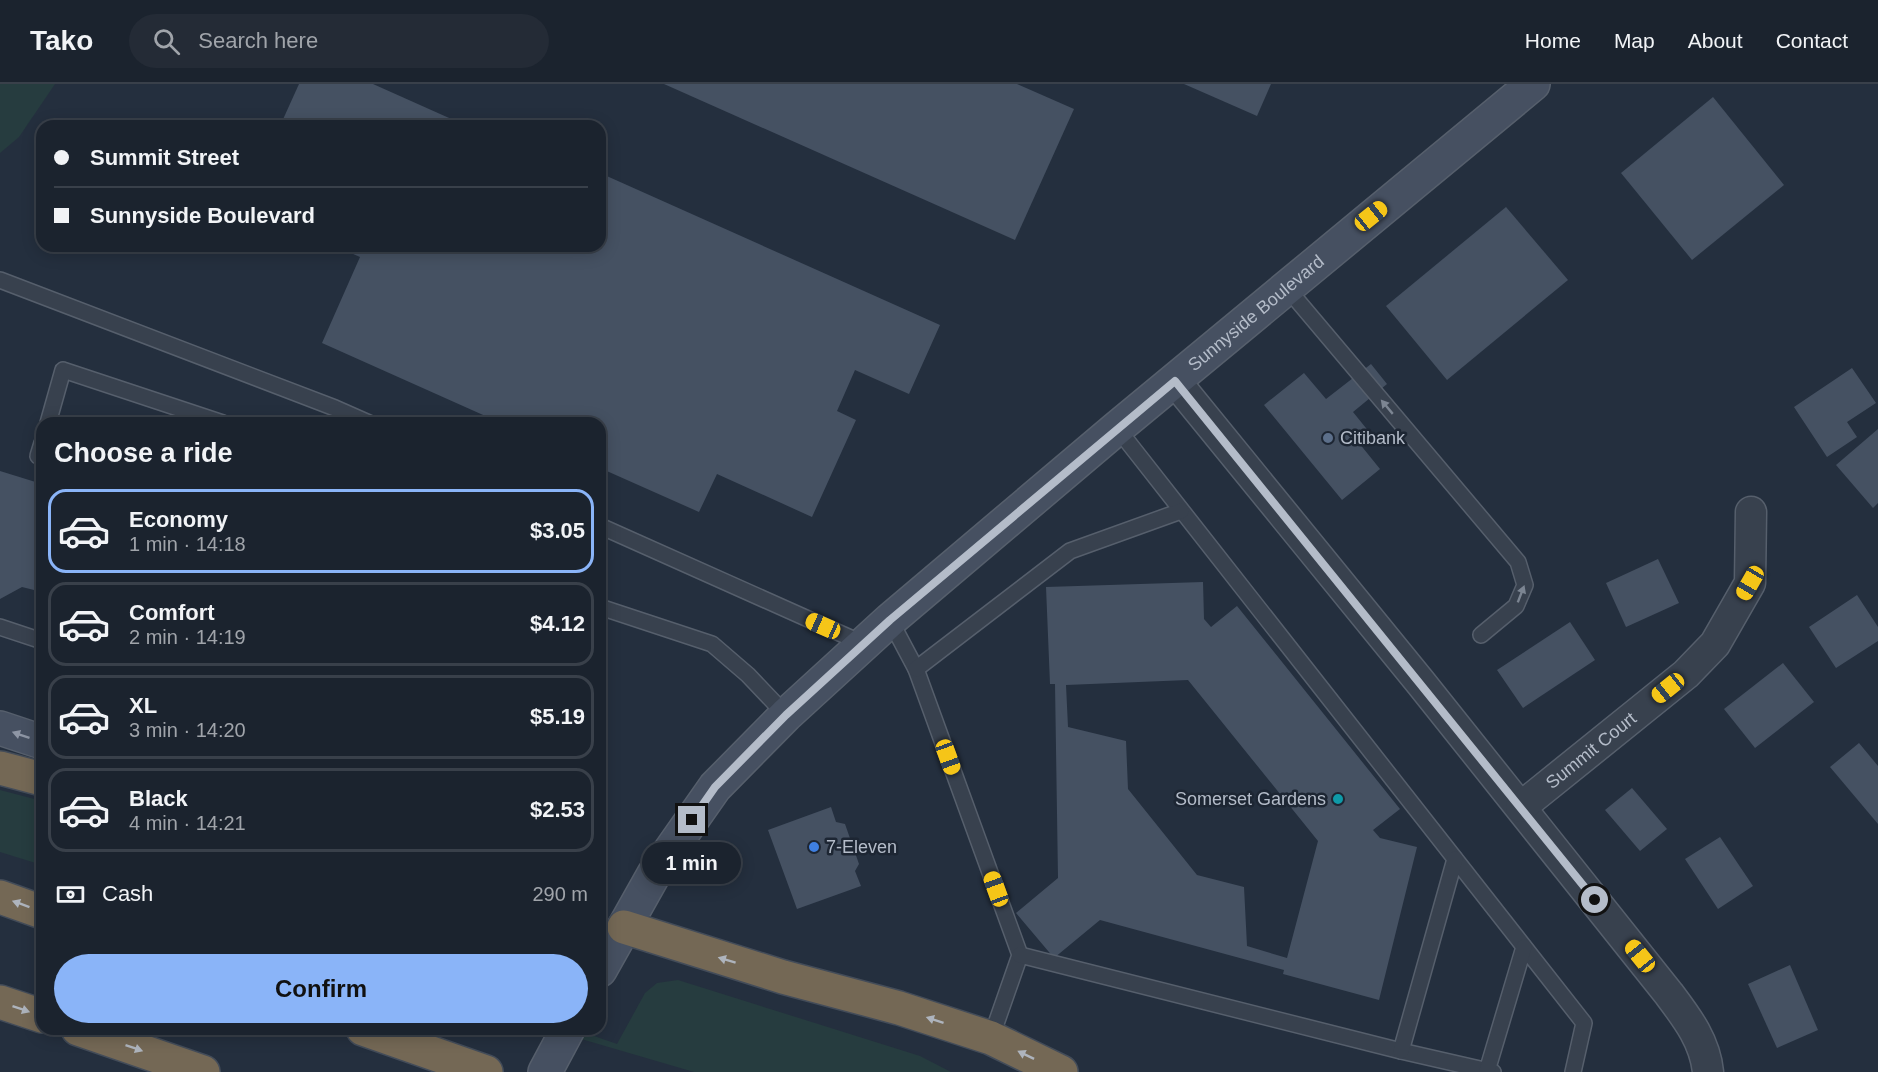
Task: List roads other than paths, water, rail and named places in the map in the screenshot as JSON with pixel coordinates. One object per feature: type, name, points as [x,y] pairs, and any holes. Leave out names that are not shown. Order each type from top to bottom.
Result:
[{"type":"highway","points":[[0,768],[36,777]]},
{"type":"highway","points":[[0,897],[36,910]]},
{"type":"highway","points":[[612,923],[783,977],[899,1008],[991,1038],[1060,1072]]},
{"type":"highway","points":[[0,1002],[36,1014]]},
{"type":"highway","points":[[95,1035],[203,1072]]},
{"type":"highway","points":[[380,1035],[486,1072]]},
{"type":"main road","name":"Sunnyside Boulevard","points":[[606,946],[612,923],[654,874],[715,787],[786,715],[890,620],[1117,428],[1533,84]]},
{"type":"main road","points":[[0,728],[36,740]]},
{"type":"main road","points":[[544,1072],[565,1035]]},
{"type":"street","points":[[1175,381],[1521,807],[1669,994],[1694,1028],[1706,1054],[1708,1072]]},
{"type":"street","name":"Summit Court","points":[[1521,807],[1686,674],[1715,644],[1750,583],[1751,512]]},
{"type":"lane","points":[[0,280],[355,417]]},
{"type":"lane","points":[[1286,287],[1518,562],[1525,585],[1516,606],[1481,634]]},
{"type":"lane","points":[[50,417],[63,370],[202,417]]},
{"type":"lane","points":[[1117,428],[1584,1023],[1573,1072]]},
{"type":"lane","points":[[916,669],[1070,551],[1181,511]]},
{"type":"lane","points":[[606,529],[864,644]]},
{"type":"lane","points":[[606,609],[712,644],[748,675],[786,715]]},
{"type":"lane","points":[[890,620],[916,669],[1020,955],[991,1038]]},
{"type":"lane","points":[[0,627],[36,639]]},
{"type":"lane","points":[[1401,1051],[1455,859]]},
{"type":"lane","points":[[1020,955],[1401,1051],[1490,1071],[1524,947]]},
{"type":"place","name":"Citibank","points":[[1328,438]]},
{"type":"place","name":"Somerset Gardens","points":[[1338,799]]},
{"type":"place","name":"7-Eleven","points":[[814,847]]}]
